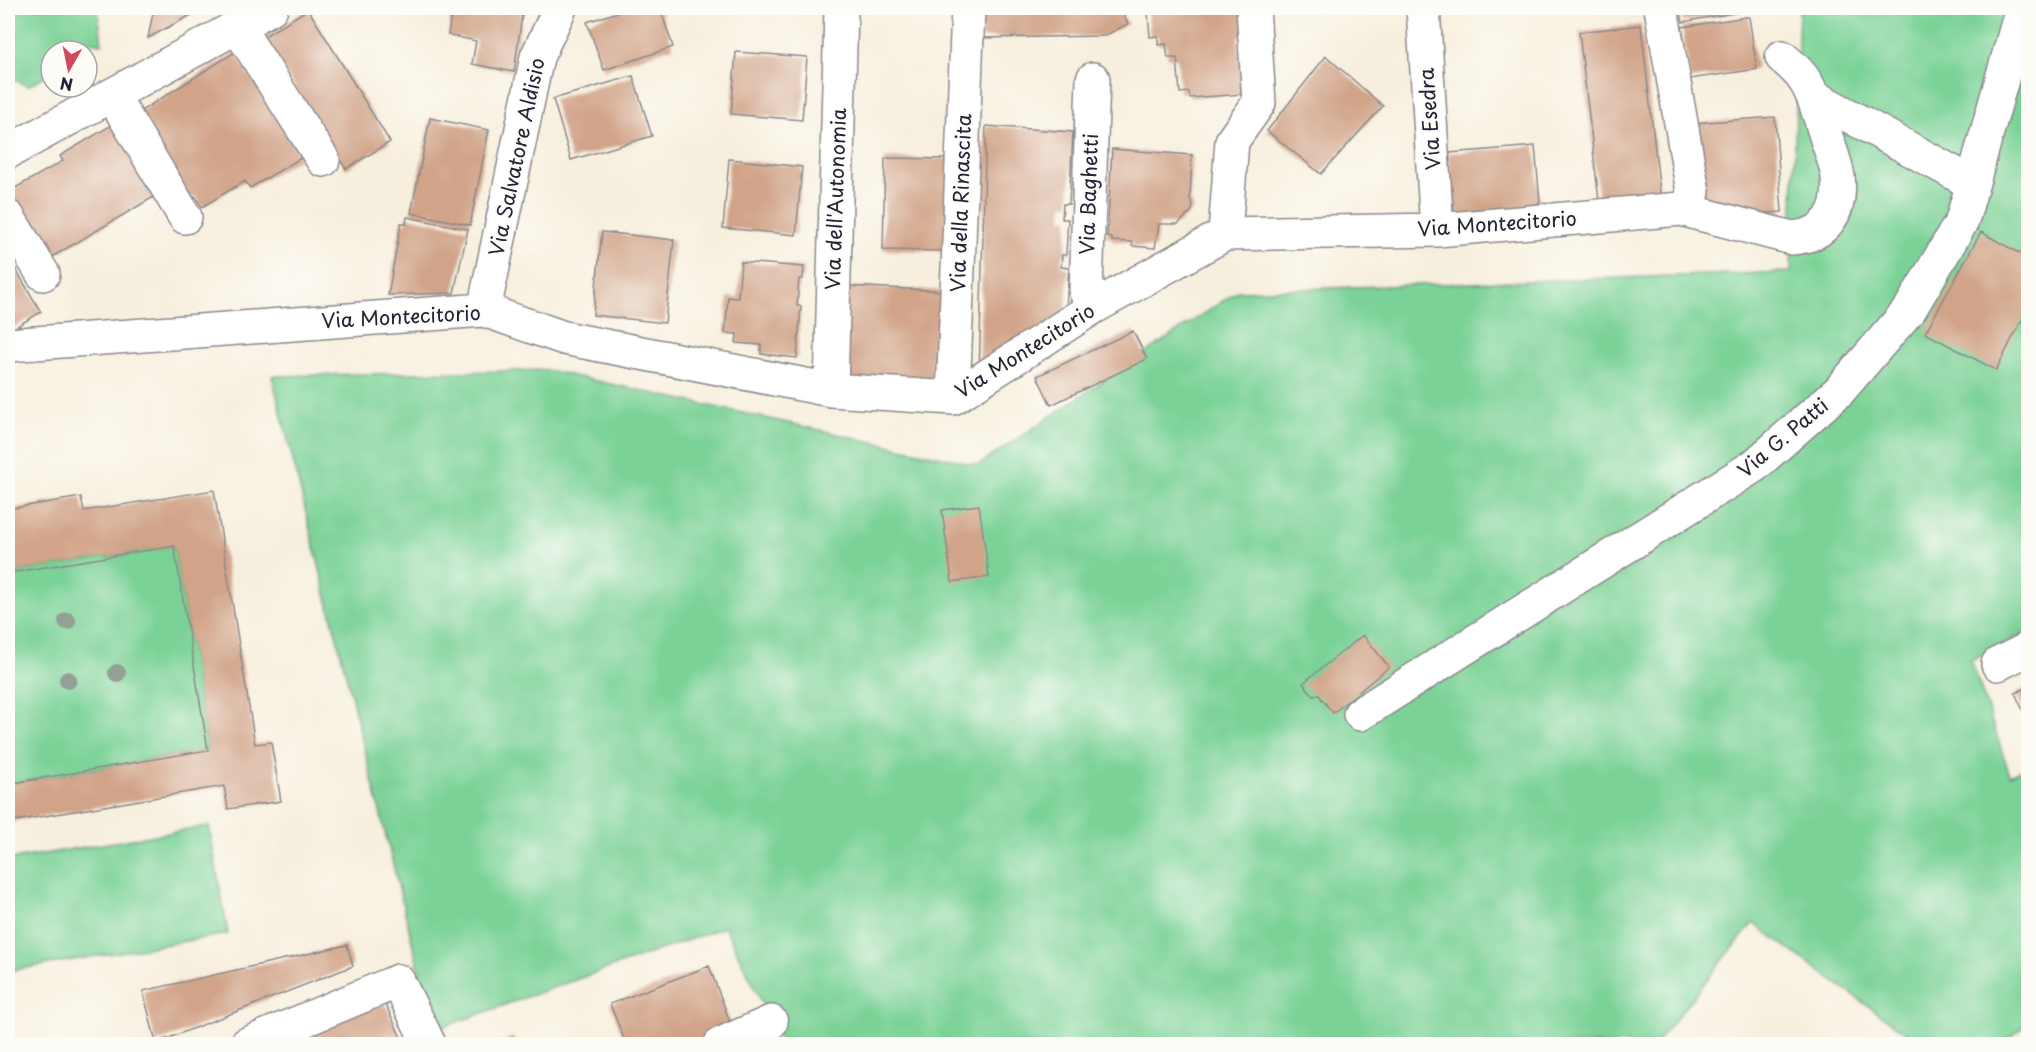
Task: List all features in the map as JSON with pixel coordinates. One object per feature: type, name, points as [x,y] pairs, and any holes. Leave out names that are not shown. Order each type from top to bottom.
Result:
[{"type":"street","points":[[8,152],[271,8]]},
{"type":"street","name":"Via Salvatore Aldisio","points":[[484,310],[537,57],[560,8]]},
{"type":"street","name":"Via dell'Autonomia","points":[[831,390],[841,8]]},
{"type":"street","name":"Via della Rinascita","points":[[953,398],[968,8]]},
{"type":"street","points":[[1225,234],[1232,141],[1259,103],[1252,8]]},
{"type":"street","name":"Via Esedra","points":[[1423,8],[1437,230]]},
{"type":"street","points":[[1661,8],[1693,192],[1690,203],[1681,209]]},
{"type":"street","name":"Via G. Patti","points":[[1360,714],[1754,466],[1839,391],[1910,309],[1962,221],[2022,8]]},
{"type":"street","points":[[237,26],[323,160]]},
{"type":"street","points":[[1782,57],[1806,82],[1813,96],[1972,183]]},
{"type":"street","name":"Via Baghetti","points":[[1093,79],[1086,292],[1094,307]]},
{"type":"street","points":[[112,95],[185,217]]},
{"type":"street","name":"Via Montecitorio","points":[[8,345],[484,310],[564,339],[831,390],[953,398],[1094,307],[1225,234],[1437,230],[1681,209],[1792,238],[1804,238],[1825,227],[1833,215],[1839,189],[1838,175],[1813,96]]},
{"type":"street","points":[[8,217],[43,274]]},
{"type":"street","points":[[1998,664],[2028,649]]},
{"type":"street","points":[[247,1044],[398,981],[429,1044]]},
{"type":"street","points":[[721,1044],[771,1022]]},
{"type":"green space","points":[[8,8],[98,8],[102,44],[99,44],[99,39],[39,39],[39,80],[28,86],[8,77]]},
{"type":"green space","points":[[1799,8],[2028,8],[2028,632],[1971,660],[2010,775],[2028,767],[2028,1024],[2001,1044],[1921,1044],[1753,923],[1655,1044],[782,1044],[725,927],[434,1030],[272,376],[547,370],[978,465],[1238,291],[1791,272]]},
{"type":"green space","points":[[174,546],[208,750],[8,784],[8,573]]},
{"type":"green space","points":[[209,826],[228,934],[8,971],[8,860]]},
{"type":"building","points":[[154,8],[204,8],[148,38]]},
{"type":"building","points":[[452,8],[523,8],[514,72],[472,64],[476,41],[448,35]]},
{"type":"building","points":[[630,8],[660,8],[673,47],[604,70],[587,22]]},
{"type":"building","points":[[982,8],[1119,8],[1128,24],[1104,36],[981,38]]},
{"type":"building","points":[[1243,8],[1245,36],[1238,37],[1243,94],[1190,98],[1189,92],[1180,93],[1177,58],[1168,58],[1166,44],[1158,45],[1158,36],[1150,37],[1148,13]]},
{"type":"building","points":[[1680,8],[1744,8],[1744,11],[1683,22]]},
{"type":"building","points":[[308,9],[390,142],[346,169],[263,37]]},
{"type":"building","points":[[1749,17],[1757,69],[1690,79],[1682,27]]},
{"type":"building","points":[[1641,25],[1661,202],[1600,209],[1579,32]]},
{"type":"building","points":[[235,52],[301,158],[250,188],[245,181],[202,207],[195,196],[190,200],[136,114]]},
{"type":"building","points":[[736,52],[807,57],[802,120],[731,114]]},
{"type":"building","points":[[1326,56],[1383,106],[1321,174],[1267,131]]},
{"type":"building","points":[[633,76],[652,136],[571,160],[553,99]]},
{"type":"building","points":[[1775,117],[1782,212],[1748,214],[1748,209],[1716,211],[1700,206],[1694,123]]},
{"type":"building","points":[[430,118],[489,130],[470,225],[411,213]]},
{"type":"building","points":[[115,123],[157,195],[47,260],[8,192],[63,161],[60,156]]},
{"type":"building","points":[[986,126],[1073,132],[1069,204],[1063,204],[1062,219],[1068,219],[1066,255],[1062,255],[1061,267],[1069,268],[1065,321],[979,375]]},
{"type":"building","points":[[1535,146],[1541,214],[1454,221],[1449,153]]},
{"type":"building","points":[[1112,149],[1192,155],[1190,198],[1193,207],[1191,212],[1178,224],[1159,224],[1155,248],[1132,246],[1133,242],[1112,241],[1112,238],[1107,237]]},
{"type":"building","points":[[885,158],[949,159],[947,251],[883,250]]},
{"type":"building","points":[[729,159],[802,167],[796,235],[723,228]]},
{"type":"building","points":[[407,217],[468,229],[454,293],[388,295],[401,223],[406,224]]},
{"type":"building","points":[[602,232],[674,240],[665,323],[593,315]]},
{"type":"building","points":[[1981,232],[2028,258],[2028,308],[1996,370],[1925,333]]},
{"type":"building","points":[[8,256],[41,312],[14,328],[8,325]]},
{"type":"building","points":[[741,262],[804,267],[803,279],[799,279],[797,306],[801,306],[797,358],[761,354],[761,345],[736,343],[737,334],[725,333],[728,297],[738,298]]},
{"type":"building","points":[[844,286],[949,291],[945,390],[838,385]]},
{"type":"building","points":[[1133,331],[1147,359],[1051,405],[1037,376]]},
{"type":"building","points":[[214,490],[255,744],[271,742],[281,801],[228,809],[224,786],[8,822],[8,784],[208,750],[174,546],[8,573],[8,509],[81,497],[84,511]]},
{"type":"building","points":[[979,505],[989,577],[952,582],[942,510]]},
{"type":"building","points":[[1363,635],[1389,667],[1333,713],[1318,694],[1314,696],[1303,683]]},
{"type":"building","points":[[2028,687],[2028,721],[2015,693]]},
{"type":"building","points":[[347,945],[353,966],[156,1043],[143,991]]},
{"type":"building","points":[[709,966],[733,1030],[694,1044],[626,1044],[610,1004]]},
{"type":"building","points":[[384,1001],[404,1044],[258,1044]]},
{"type":"building","points":[[513,1037],[517,1044],[496,1044]]}]
